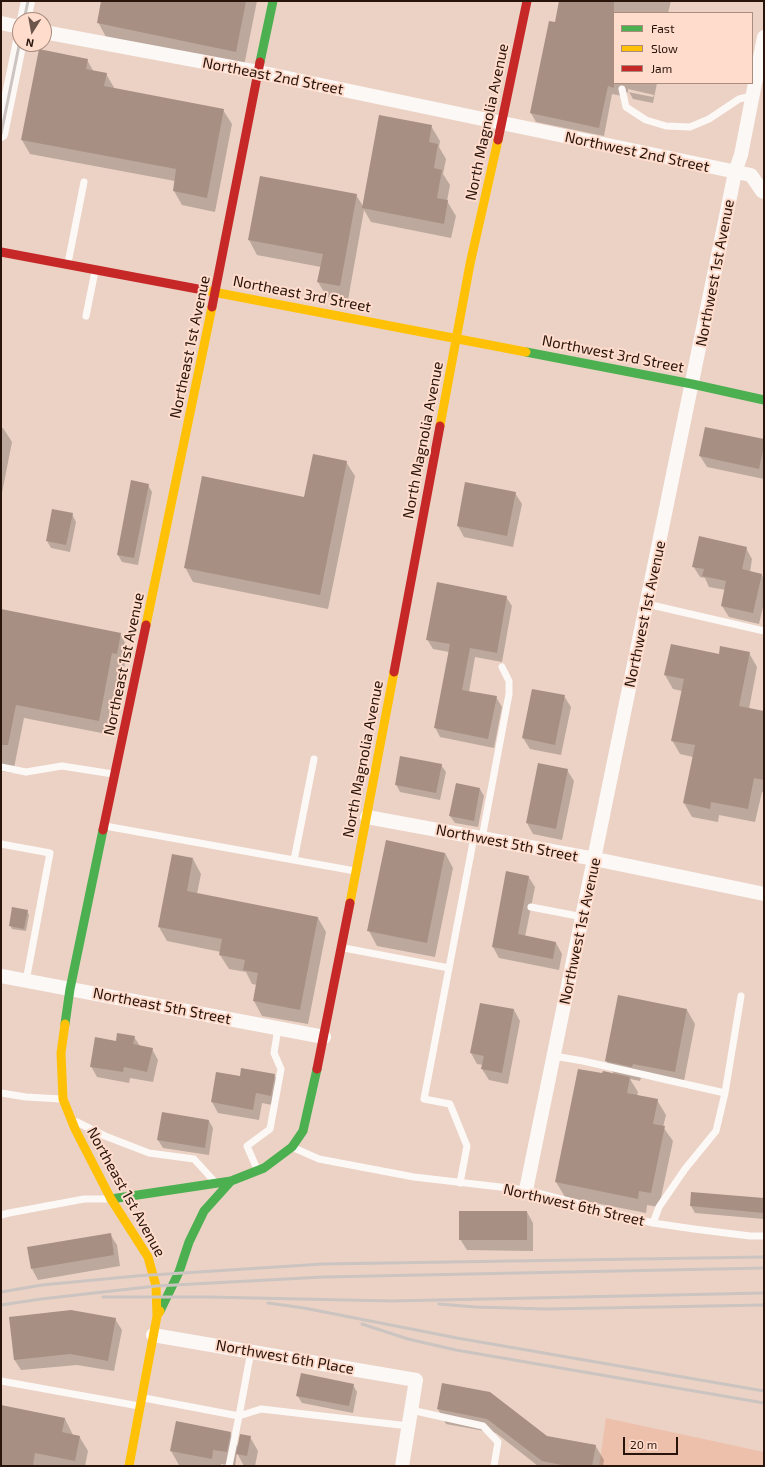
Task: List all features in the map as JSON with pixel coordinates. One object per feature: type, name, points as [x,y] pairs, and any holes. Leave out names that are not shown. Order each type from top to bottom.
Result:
[{"type":"main road","name":"Northeast 1st Avenue","points":[[158,1316],[156,1286],[148,1257],[112,1199],[75,1129],[63,1099],[61,1053],[70,989],[216,292],[273,1]]},
{"type":"main road","name":"North Magnolia Avenue","points":[[129,1466],[153,1335],[158,1316],[179,1272],[189,1242],[204,1211],[231,1181],[264,1168],[292,1147],[303,1131],[324,1037],[367,817],[470,264],[502,124],[527,1]]},
{"type":"main road","name":"Northeast 3rd Street","points":[[1,252],[456,338]]},
{"type":"main road","name":"Northwest 3rd Street","points":[[456,338],[692,384],[764,400]]},
{"type":"main road","points":[[112,1199],[231,1181]]},
{"type":"street","points":[[26,12],[28,1]]},
{"type":"street","points":[[1,23],[12,25]]},
{"type":"street","name":"Northeast 2nd Street","points":[[52,33],[258,72],[502,124]]},
{"type":"street","name":"Northwest 1st Avenue","points":[[526,1190],[735,172],[741,155],[752,96],[754,74],[764,37]]},
{"type":"street","points":[[1,134],[18,52]]},
{"type":"street","name":"Northwest 2nd Street","points":[[502,124],[751,175],[764,192]]},
{"type":"street","name":"Northwest 5th Street","points":[[367,817],[595,859],[764,894]]},
{"type":"street","name":"Northeast 5th Street","points":[[1,976],[324,1037]]},
{"type":"street","name":"Northwest 6th Place","points":[[153,1335],[416,1380],[411,1410]]},
{"type":"street","points":[[402,1466],[411,1410]]},
{"type":"lane","points":[[622,89],[626,107],[646,120],[666,126],[690,127],[710,119],[739,99],[752,96]]},
{"type":"lane","points":[[68,264],[84,182]]},
{"type":"lane","points":[[86,316],[95,270]]},
{"type":"lane","points":[[647,604],[764,631]]},
{"type":"lane","points":[[460,1182],[467,1146],[450,1104],[424,1099],[449,968],[509,694],[509,681],[502,667]]},
{"type":"lane","points":[[294,860],[314,759]]},
{"type":"lane","points":[[1,767],[26,772],[62,766],[116,775]]},
{"type":"lane","points":[[105,826],[356,871]]},
{"type":"lane","points":[[1,844],[50,853],[26,981]]},
{"type":"lane","points":[[531,907],[583,917]]},
{"type":"lane","points":[[341,948],[449,968]]},
{"type":"lane","points":[[653,1223],[659,1206],[685,1169],[716,1130],[725,1092],[741,996]]},
{"type":"lane","points":[[258,1170],[247,1146],[270,1129],[281,1069],[274,1053],[278,1028]]},
{"type":"lane","points":[[554,1056],[590,1062],[725,1092]]},
{"type":"lane","points":[[1,1093],[26,1097],[63,1099]]},
{"type":"lane","points":[[71,1120],[105,1136],[149,1153],[194,1159],[215,1183]]},
{"type":"lane","name":"Northwest 6th Street","points":[[292,1147],[319,1159],[414,1177],[526,1190],[653,1223],[694,1230],[764,1236]]},
{"type":"lane","points":[[1,1216],[9,1212],[84,1199],[112,1199]]},
{"type":"lane","points":[[229,1466],[251,1351]]},
{"type":"lane","points":[[1,1381],[239,1416],[261,1409],[409,1426]]},
{"type":"lane","points":[[411,1410],[483,1426],[498,1442],[494,1466]]},
{"type":"shaded area","points":[[606,1418],[764,1452],[764,1466],[599,1466]]},
{"type":"building","points":[[101,1],[246,1],[236,52],[97,23]]},
{"type":"building","points":[[559,1],[614,1],[614,88],[608,86],[599,128],[530,113],[549,21],[555,22]]},
{"type":"building","points":[[38,52],[52,52],[88,59],[86,69],[107,73],[104,86],[224,109],[207,198],[173,191],[176,169],[21,140]]},
{"type":"building","points":[[379,115],[432,125],[429,142],[438,144],[434,168],[442,170],[437,198],[448,200],[444,224],[362,208]]},
{"type":"building","points":[[260,176],[357,194],[340,286],[317,282],[323,254],[248,240]]},
{"type":"building","points":[[705,427],[764,439],[759,469],[699,456]]},
{"type":"building","points":[[313,454],[347,461],[320,595],[184,568],[202,476],[304,497]]},
{"type":"building","points":[[131,480],[149,484],[134,558],[117,555]]},
{"type":"building","points":[[465,482],[516,492],[507,536],[457,526]]},
{"type":"building","points":[[52,509],[73,513],[66,545],[46,541]]},
{"type":"building","points":[[699,536],[747,547],[742,569],[762,574],[753,613],[721,606],[726,581],[702,576],[704,569],[692,567]]},
{"type":"building","points":[[437,582],[507,596],[497,653],[470,648],[462,690],[497,696],[488,739],[434,728],[450,644],[426,640]]},
{"type":"building","points":[[1,609],[121,633],[117,654],[112,653],[99,721],[16,705],[8,745],[1,745]]},
{"type":"building","points":[[671,644],[719,654],[720,646],[750,652],[739,706],[764,711],[764,780],[754,778],[748,809],[711,802],[710,809],[683,803],[695,745],[671,741],[684,679],[664,675]]},
{"type":"building","points":[[532,689],[565,695],[555,745],[522,738]]},
{"type":"building","points":[[400,756],[442,764],[436,793],[395,785]]},
{"type":"building","points":[[538,763],[568,769],[556,829],[526,823]]},
{"type":"building","points":[[456,783],[480,788],[474,821],[449,816]]},
{"type":"building","points":[[386,840],[445,853],[427,943],[367,931]]},
{"type":"building","points":[[172,854],[193,858],[187,891],[318,917],[300,1010],[253,1001],[258,973],[243,970],[245,960],[219,955],[222,939],[158,927]]},
{"type":"building","points":[[506,871],[529,876],[518,934],[556,942],[553,959],[492,947]]},
{"type":"building","points":[[12,907],[28,910],[24,929],[9,926]]},
{"type":"building","points":[[618,995],[687,1009],[675,1072],[633,1064],[632,1067],[605,1061]]},
{"type":"building","points":[[480,1003],[514,1009],[502,1073],[481,1069],[484,1056],[470,1053]]},
{"type":"building","points":[[117,1033],[135,1036],[133,1044],[153,1048],[147,1072],[124,1067],[123,1072],[90,1067],[95,1037],[116,1041]]},
{"type":"building","points":[[241,1068],[275,1074],[271,1096],[256,1093],[253,1110],[211,1102],[216,1072],[240,1076]]},
{"type":"building","points":[[578,1069],[602,1073],[603,1071],[630,1077],[627,1093],[658,1099],[653,1124],[665,1126],[651,1193],[639,1191],[638,1199],[555,1182]]},
{"type":"building","points":[[162,1112],[209,1120],[205,1148],[157,1140]]},
{"type":"building","points":[[691,1192],[764,1198],[764,1213],[690,1206]]},
{"type":"building","points":[[459,1211],[527,1211],[527,1240],[459,1240]]},
{"type":"building","points":[[111,1233],[114,1255],[31,1269],[27,1247]]},
{"type":"building","points":[[71,1310],[116,1318],[108,1361],[70,1354],[14,1360],[9,1317]]},
{"type":"building","points":[[301,1373],[354,1384],[349,1406],[296,1396]]},
{"type":"building","points":[[442,1383],[490,1392],[547,1436],[596,1445],[592,1466],[567,1466],[542,1461],[487,1419],[437,1409]]},
{"type":"building","points":[[1,1405],[65,1418],[62,1432],[80,1436],[75,1461],[35,1453],[33,1466],[1,1466]]},
{"type":"building","points":[[176,1421],[231,1432],[227,1452],[213,1450],[212,1459],[170,1451]]},
{"type":"building","points":[[240,1434],[251,1436],[247,1456],[236,1454]]},
{"type":"railway","points":[[26,12],[28,1]]},
{"type":"railway","points":[[1,134],[18,52]]},
{"type":"railway","points":[[1,1292],[42,1285],[136,1276],[323,1264],[764,1257]]},
{"type":"railway","points":[[1,1305],[156,1286],[323,1277],[764,1268]]},
{"type":"railway","points":[[103,1297],[208,1297],[392,1301],[764,1293]]},
{"type":"railway","points":[[268,1303],[304,1308],[457,1338],[764,1391]]},
{"type":"railway","points":[[439,1304],[475,1307],[547,1309],[764,1305]]},
{"type":"railway","points":[[362,1324],[408,1339],[456,1350],[764,1403]]},
{"type":"traffic: fast","points":[[260,62],[273,1]]},
{"type":"traffic: fast","points":[[526,352],[692,384],[764,400]]},
{"type":"traffic: fast","points":[[65,1024],[70,989],[103,830]]},
{"type":"traffic: fast","points":[[160,1311],[179,1272],[189,1242],[204,1211],[231,1181],[264,1168],[292,1147],[303,1131],[317,1069]]},
{"type":"traffic: fast","points":[[111,1199],[231,1181]]},
{"type":"traffic: slow","points":[[440,426],[470,264],[498,140]]},
{"type":"traffic: slow","points":[[203,290],[526,352]]},
{"type":"traffic: slow","points":[[146,625],[212,307]]},
{"type":"traffic: slow","points":[[350,903],[394,672]]},
{"type":"traffic: slow","points":[[65,1024],[61,1053],[63,1099],[75,1129],[111,1199],[148,1257],[156,1286],[157,1316]]},
{"type":"traffic: slow","points":[[129,1466],[157,1316],[160,1311]]},
{"type":"traffic: jam","points":[[498,140],[527,1]]},
{"type":"traffic: jam","points":[[212,307],[260,62]]},
{"type":"traffic: jam","points":[[1,252],[203,290]]},
{"type":"traffic: jam","points":[[394,672],[440,426]]},
{"type":"traffic: jam","points":[[103,830],[146,625]]},
{"type":"traffic: jam","points":[[317,1069],[350,903]]}]
